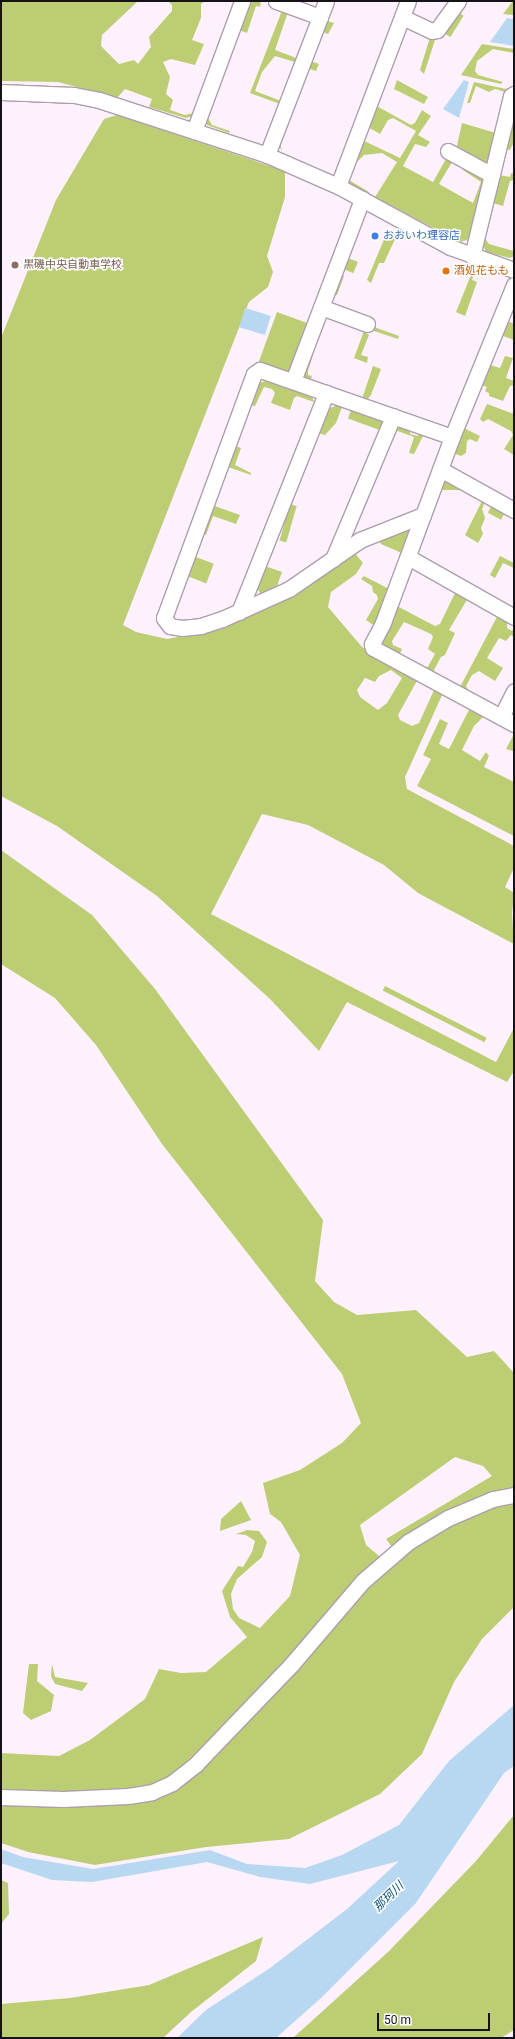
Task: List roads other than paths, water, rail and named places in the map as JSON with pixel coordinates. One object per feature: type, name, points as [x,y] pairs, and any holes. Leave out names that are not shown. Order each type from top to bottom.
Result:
[{"type":"street","points":[[194,131],[242,1]]},
{"type":"street","points":[[276,1],[320,17]]},
{"type":"street","points":[[267,154],[326,1]]},
{"type":"street","points":[[338,186],[408,1]]},
{"type":"street","points":[[402,17],[432,31],[437,30],[458,1]]},
{"type":"street","points":[[1,92],[74,95],[99,100],[267,154],[338,186],[431,238],[472,256],[514,270]]},
{"type":"street","points":[[472,256],[511,96],[514,94]]},
{"type":"street","points":[[448,151],[492,175]]},
{"type":"street","points":[[293,381],[362,199]]},
{"type":"street","points":[[514,285],[452,437],[383,623],[372,644],[374,648],[514,724]]},
{"type":"street","points":[[321,307],[367,324]]},
{"type":"street","points":[[423,515],[360,540],[332,561],[289,589],[239,612],[201,626],[182,628],[170,626],[164,618],[254,374],[260,370],[452,437]]},
{"type":"street","points":[[239,612],[326,393]]},
{"type":"street","points":[[332,561],[393,416]]},
{"type":"street","points":[[440,469],[514,510]]},
{"type":"street","points":[[408,557],[514,617]]},
{"type":"street","points":[[501,716],[514,691]]},
{"type":"street","points":[[1,1797],[63,1799],[128,1796],[152,1792],[172,1783],[196,1764],[286,1671],[363,1581],[408,1542],[448,1518],[493,1499],[514,1495]]},
{"type":"water","points":[[507,18],[514,19],[514,46],[490,42]]},
{"type":"water","points":[[464,80],[469,82],[459,118],[443,109]]},
{"type":"water","points":[[245,308],[271,316],[265,335],[239,327]]},
{"type":"water","name":"那珂川","points":[[514,1705],[514,1766],[504,1773],[416,1903],[321,1998],[276,2038],[177,2038],[206,2010],[270,1968],[347,1909],[399,1861],[310,1884],[260,1877],[207,1862],[92,1882],[52,1880],[1,1863],[1,1849],[23,1857],[93,1869],[210,1850],[247,1864],[305,1868],[342,1855],[399,1825],[449,1761]]},
{"type":"place","name":"おおいわ理容店","points":[[375,236]]},
{"type":"place","name":"黒磯中央自動車学校","points":[[15,265]]},
{"type":"place","name":"酒処花もも","points":[[446,271]]}]
